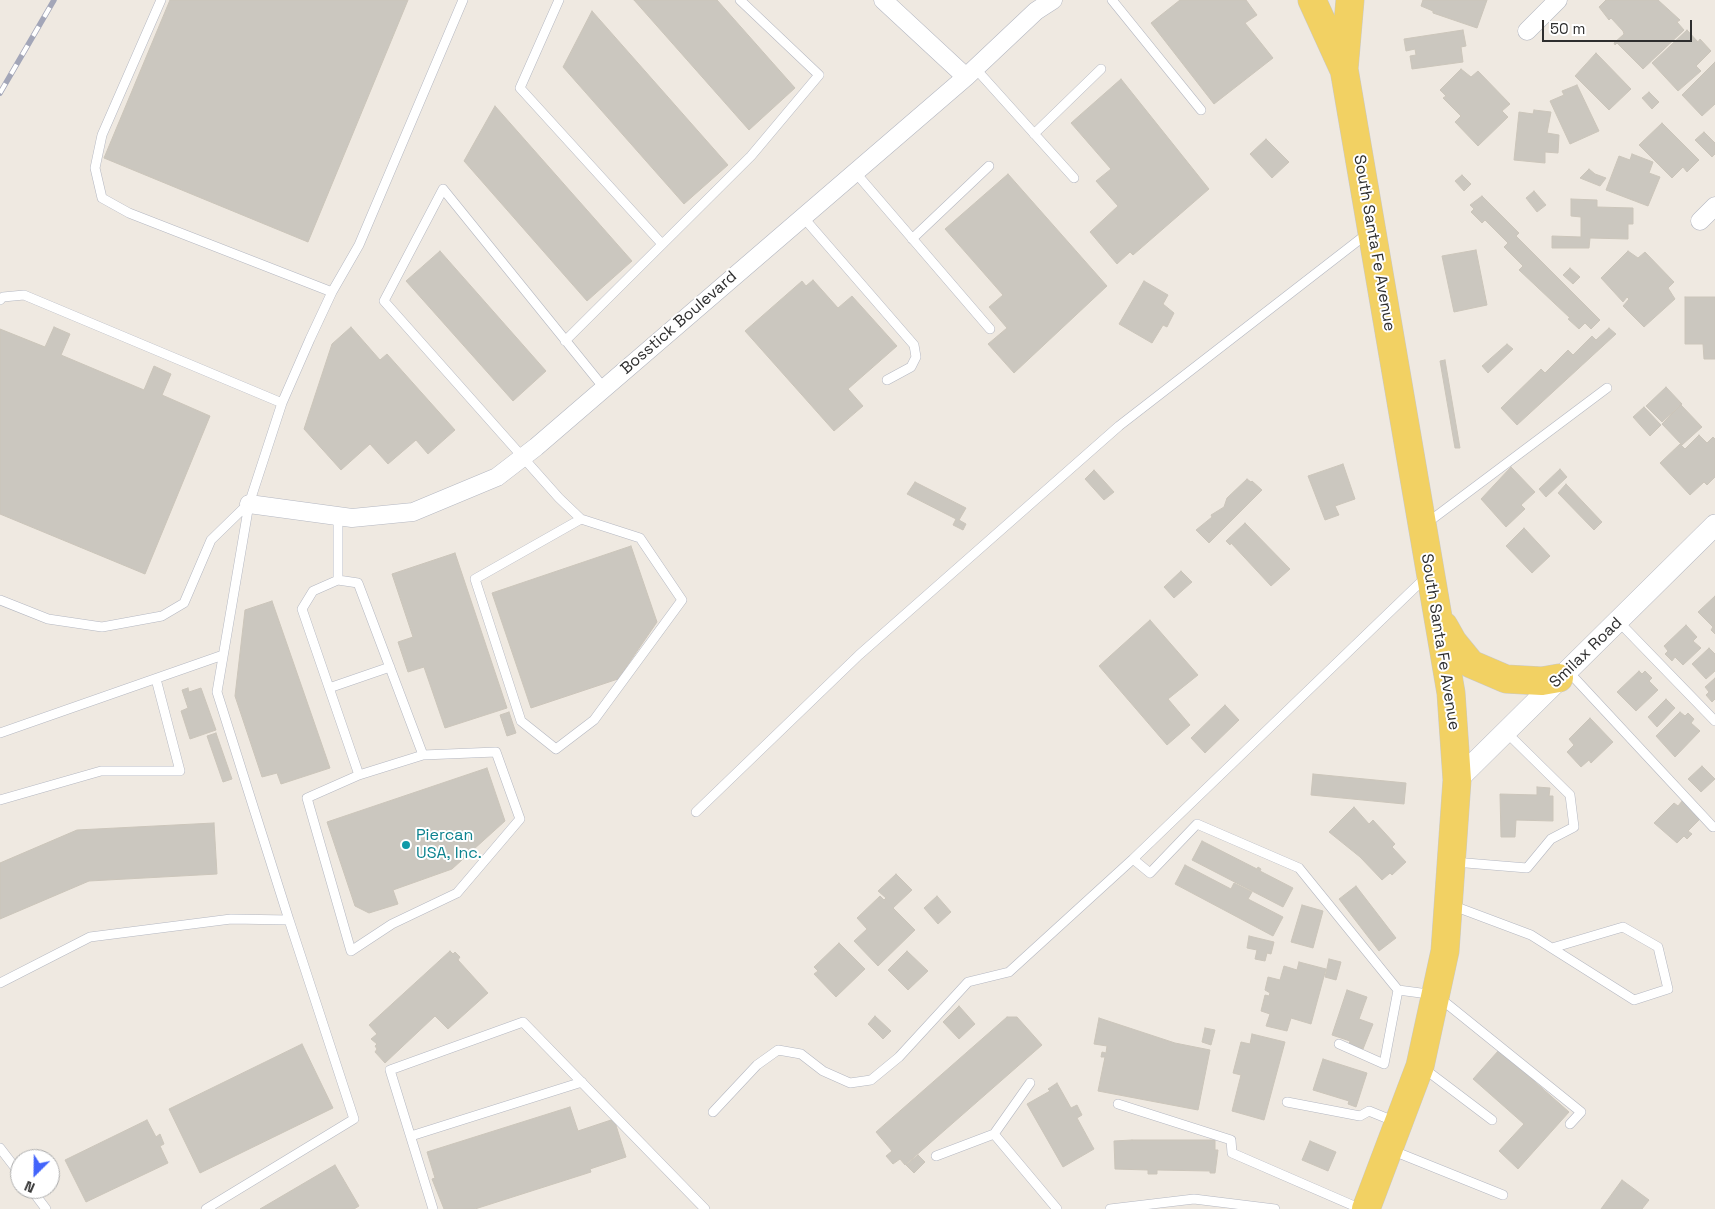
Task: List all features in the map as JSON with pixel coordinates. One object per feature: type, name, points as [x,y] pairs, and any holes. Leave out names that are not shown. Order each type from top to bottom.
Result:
[{"type":"main road","name":"South Santa Fe Avenue","points":[[1312,0],[1344,69]]},
{"type":"main road","name":"South Santa Fe Avenue","points":[[1350,0],[1344,69],[1451,693],[1457,780],[1445,951],[1436,995],[1420,1066],[1366,1209]]},
{"type":"main road","points":[[1438,615],[1452,642],[1471,664],[1506,680],[1542,681],[1563,674]]},
{"type":"street","points":[[883,0],[971,72]]},
{"type":"street","name":"Bosstick Boulevard","points":[[249,504],[352,518],[413,512],[497,477],[604,388],[971,72],[1036,11],[1053,0]]},
{"type":"street","points":[[1527,31],[1558,0]]},
{"type":"street","points":[[1700,221],[1715,206]]},
{"type":"street","name":"Smilax Road","points":[[1457,780],[1715,525]]},
{"type":"lane","points":[[161,0],[102,135],[95,168],[102,198],[129,213],[332,292]]},
{"type":"lane","points":[[206,1209],[354,1119],[217,692],[249,504],[282,403],[332,292],[359,245],[463,0]]},
{"type":"lane","points":[[559,0],[520,88],[662,244]]},
{"type":"lane","points":[[565,340],[751,156],[818,75],[740,0]]},
{"type":"lane","points":[[1112,0],[1201,110]]},
{"type":"lane","points":[[1034,134],[1101,69]]},
{"type":"lane","points":[[971,72],[1034,134],[1074,178]]},
{"type":"lane","points":[[912,239],[989,166]]},
{"type":"lane","points":[[855,172],[990,329]]},
{"type":"lane","points":[[581,519],[475,578],[521,720],[556,749],[594,720],[682,600],[640,538],[581,519],[522,457],[384,301],[443,189],[604,388]]},
{"type":"lane","points":[[803,217],[914,345],[916,357],[911,367],[887,380]]},
{"type":"lane","points":[[696,812],[859,655],[1120,426],[1372,230]]},
{"type":"lane","points":[[0,300],[3,297],[24,295],[282,403]]},
{"type":"lane","points":[[1422,526],[1607,388]]},
{"type":"lane","points":[[0,600],[48,620],[102,628],[162,616],[184,603],[211,540],[249,504]]},
{"type":"lane","points":[[338,516],[338,580]]},
{"type":"lane","points":[[713,1112],[757,1066],[778,1050],[801,1054],[823,1071],[850,1083],[871,1080],[899,1058],[968,982],[1009,972],[1132,859],[1430,573]]},
{"type":"lane","points":[[359,776],[302,610],[313,591],[338,580],[358,583],[424,755]]},
{"type":"lane","points":[[1618,621],[1715,721]]},
{"type":"lane","points":[[0,733],[223,656]]},
{"type":"lane","points":[[329,688],[390,667]]},
{"type":"lane","points":[[1563,674],[1713,827]]},
{"type":"lane","points":[[0,800],[101,771],[180,771],[156,679]]},
{"type":"lane","points":[[1452,862],[1527,868],[1551,839],[1574,827],[1570,795],[1506,732]]},
{"type":"lane","points":[[496,752],[520,818],[457,893],[392,924],[351,951],[307,798],[359,776],[424,755],[496,752]]},
{"type":"lane","points":[[1132,859],[1150,873],[1197,824],[1299,868],[1398,990],[1436,995],[1581,1112],[1570,1124]]},
{"type":"lane","points":[[1449,904],[1531,935],[1634,1000],[1668,989],[1658,947],[1623,927],[1552,948]]},
{"type":"lane","points":[[0,983],[90,937],[231,919],[289,920]]},
{"type":"lane","points":[[1338,1044],[1384,1064],[1398,990]]},
{"type":"lane","points":[[433,1209],[390,1070],[523,1022],[705,1209]]},
{"type":"lane","points":[[1420,1066],[1492,1120]]},
{"type":"lane","points":[[410,1136],[582,1082]]},
{"type":"lane","points":[[936,1156],[994,1134],[1030,1082]]},
{"type":"lane","points":[[1287,1102],[1360,1116],[1369,1111],[1398,1123]]},
{"type":"lane","points":[[1118,1104],[1231,1140],[1232,1152],[1361,1209]]},
{"type":"lane","points":[[994,1134],[1057,1209]]},
{"type":"lane","points":[[0,1148],[10,1161]]},
{"type":"lane","points":[[1388,1149],[1503,1195]]},
{"type":"lane","points":[[1189,1209],[1194,1199]]},
{"type":"lane","points":[[1110,1209],[1194,1199],[1275,1209]]},
{"type":"building","points":[[170,0],[408,0],[308,242],[104,158]]},
{"type":"building","points":[[634,0],[717,0],[795,88],[749,130]]},
{"type":"building","points":[[1180,0],[1246,0],[1257,15],[1245,23],[1273,58],[1214,104],[1151,23]]},
{"type":"building","points":[[1423,0],[1487,0],[1477,28],[1433,13],[1433,11],[1421,6]]},
{"type":"building","points":[[1606,0],[1658,0],[1680,20],[1677,22],[1684,30],[1643,69],[1617,43],[1615,45],[1614,43],[1624,34],[1599,7]]},
{"type":"building","points":[[592,11],[728,165],[684,204],[563,67]]},
{"type":"building","points":[[1463,30],[1466,46],[1461,47],[1463,62],[1412,69],[1410,56],[1416,55],[1415,49],[1406,51],[1404,39]]},
{"type":"building","points":[[1687,30],[1698,42],[1700,39],[1711,51],[1696,66],[1701,71],[1678,91],[1652,63]]},
{"type":"building","points":[[1596,53],[1631,89],[1609,110],[1575,76]]},
{"type":"building","points":[[1715,62],[1715,104],[1702,116],[1682,95]]},
{"type":"building","points":[[1461,69],[1471,77],[1478,71],[1510,104],[1502,111],[1508,117],[1478,146],[1455,122],[1461,116],[1443,98],[1446,96],[1440,90]]},
{"type":"building","points":[[1121,79],[1209,189],[1133,255],[1130,252],[1117,264],[1090,232],[1118,206],[1096,181],[1111,169],[1071,123]]},
{"type":"building","points":[[1577,85],[1599,131],[1570,144],[1550,101],[1564,95],[1562,91]]},
{"type":"building","points":[[1649,92],[1659,102],[1652,109],[1642,98]]},
{"type":"building","points":[[495,106],[632,261],[587,301],[464,161]]},
{"type":"building","points":[[1534,110],[1551,112],[1547,133],[1559,135],[1558,153],[1545,152],[1545,163],[1514,160],[1519,112],[1533,114]]},
{"type":"building","points":[[1662,123],[1699,160],[1687,172],[1683,167],[1672,178],[1639,145]]},
{"type":"building","points":[[1704,132],[1715,143],[1715,154],[1712,157],[1695,140]]},
{"type":"building","points":[[1266,139],[1289,162],[1272,178],[1250,154]]},
{"type":"building","points":[[1632,154],[1653,162],[1649,173],[1660,177],[1648,206],[1606,190],[1619,156],[1630,160]]},
{"type":"building","points":[[1589,169],[1595,174],[1606,178],[1600,186],[1580,178]]},
{"type":"building","points":[[1008,174],[1107,286],[1014,373],[988,344],[1007,328],[989,307],[1003,295],[945,229]]},
{"type":"building","points":[[1462,175],[1471,184],[1464,191],[1455,181]]},
{"type":"building","points":[[1534,191],[1546,205],[1537,212],[1526,198]]},
{"type":"building","points":[[1482,196],[1519,233],[1516,236],[1600,320],[1591,329],[1585,323],[1579,329],[1568,319],[1570,318],[1519,270],[1523,266],[1504,247],[1508,243],[1485,220],[1482,223],[1471,212],[1474,209],[1470,205]]},
{"type":"building","points":[[1571,199],[1597,200],[1597,207],[1633,208],[1633,224],[1628,224],[1628,239],[1590,238],[1589,248],[1552,248],[1552,236],[1581,237],[1581,217],[1571,216]]},
{"type":"building","points":[[1476,250],[1487,305],[1454,312],[1442,256]]},
{"type":"building","points":[[440,251],[546,371],[513,401],[406,281]]},
{"type":"building","points":[[1628,251],[1638,258],[1645,252],[1674,282],[1668,288],[1675,299],[1644,327],[1623,306],[1629,299],[1627,297],[1623,302],[1601,278]]},
{"type":"building","points":[[1570,268],[1580,277],[1573,284],[1563,275]]},
{"type":"building","points":[[813,280],[838,308],[852,296],[897,346],[848,389],[863,406],[834,431],[745,331],[802,281],[806,286]]},
{"type":"building","points":[[1144,281],[1168,295],[1163,304],[1174,313],[1167,327],[1163,325],[1152,343],[1119,324]]},
{"type":"building","points":[[1685,297],[1715,297],[1715,359],[1704,359],[1703,344],[1685,344]]},
{"type":"building","points":[[54,327],[70,334],[61,355],[144,390],[154,366],[171,374],[162,395],[210,416],[145,574],[0,514],[0,329],[45,347]]},
{"type":"building","points":[[351,327],[380,360],[387,354],[455,430],[428,454],[416,440],[388,464],[370,444],[341,470],[304,429],[332,344]]},
{"type":"building","points":[[1609,328],[1616,334],[1517,425],[1501,408],[1541,369],[1545,373],[1568,350],[1573,355],[1592,336],[1596,340]]},
{"type":"building","points":[[1507,344],[1513,349],[1488,373],[1482,366]]},
{"type":"building","points":[[1445,360],[1460,448],[1455,448],[1440,361]]},
{"type":"building","points":[[1666,387],[1682,404],[1662,422],[1646,406]]},
{"type":"building","points":[[1681,405],[1702,427],[1682,445],[1662,424]]},
{"type":"building","points":[[1644,407],[1661,425],[1650,436],[1633,417]]},
{"type":"building","points":[[1699,435],[1707,443],[1713,437],[1715,439],[1715,477],[1707,485],[1704,482],[1690,495],[1660,463],[1680,444],[1685,449]]},
{"type":"building","points":[[1343,464],[1355,499],[1335,506],[1339,515],[1325,520],[1308,476]]},
{"type":"building","points":[[1511,467],[1535,492],[1521,505],[1525,509],[1506,527],[1481,499]]},
{"type":"building","points":[[1560,469],[1567,477],[1546,497],[1539,489]]},
{"type":"building","points":[[1094,470],[1114,492],[1104,500],[1085,479]]},
{"type":"building","points":[[1247,479],[1262,490],[1209,543],[1196,530],[1212,517],[1211,515],[1224,507],[1227,498]]},
{"type":"building","points":[[915,482],[966,508],[959,520],[966,524],[963,530],[953,525],[956,519],[907,494]]},
{"type":"building","points":[[1566,484],[1602,522],[1594,530],[1558,493]]},
{"type":"building","points":[[1245,523],[1290,569],[1271,586],[1231,543],[1230,545],[1226,541]]},
{"type":"building","points":[[1524,528],[1550,556],[1532,573],[1506,546]]},
{"type":"building","points":[[631,546],[657,622],[618,679],[531,708],[492,593]]},
{"type":"building","points":[[455,553],[507,708],[445,728],[424,667],[408,672],[398,642],[413,637],[392,574]]},
{"type":"building","points":[[1181,571],[1192,582],[1174,598],[1164,587]]},
{"type":"building","points":[[1715,596],[1715,634],[1711,630],[1713,627],[1698,612]]},
{"type":"building","points":[[272,601],[330,768],[281,784],[277,773],[262,777],[235,696],[245,610]]},
{"type":"building","points":[[1150,620],[1198,675],[1168,699],[1190,725],[1167,745],[1099,666]]},
{"type":"building","points":[[1686,625],[1697,637],[1693,641],[1701,648],[1683,665],[1675,657],[1672,661],[1665,654],[1668,651],[1664,646]]},
{"type":"building","points":[[1709,648],[1715,654],[1715,671],[1706,679],[1692,664]]},
{"type":"building","points":[[1639,671],[1642,674],[1645,671],[1652,678],[1649,681],[1658,690],[1636,711],[1617,692]]},
{"type":"building","points":[[1715,678],[1715,699],[1712,702],[1706,695],[1709,692],[1705,687]]},
{"type":"building","points":[[188,688],[189,692],[201,688],[216,730],[190,739],[181,711],[188,708],[182,690]]},
{"type":"building","points":[[1666,699],[1675,708],[1657,727],[1648,717]]},
{"type":"building","points":[[1225,705],[1239,720],[1205,753],[1191,738]]},
{"type":"building","points":[[509,712],[516,733],[507,736],[500,715]]},
{"type":"building","points":[[1680,712],[1685,716],[1688,713],[1694,719],[1691,723],[1700,731],[1675,757],[1656,736]]},
{"type":"building","points":[[1590,718],[1613,742],[1591,763],[1589,760],[1581,767],[1567,752],[1574,745],[1569,739]]},
{"type":"building","points":[[216,733],[232,779],[223,782],[207,736]]},
{"type":"building","points":[[1702,766],[1715,779],[1701,792],[1688,779]]},
{"type":"building","name":"Piercan USA, Inc.","points":[[487,768],[505,821],[452,869],[393,890],[398,904],[369,913],[355,906],[327,822]]},
{"type":"building","points":[[1313,774],[1406,783],[1404,804],[1311,795]]},
{"type":"building","points":[[1537,787],[1550,788],[1549,796],[1553,796],[1553,821],[1516,820],[1515,837],[1501,837],[1500,794],[1537,795]]},
{"type":"building","points":[[1683,800],[1701,818],[1688,831],[1692,834],[1687,839],[1684,836],[1677,843],[1654,823],[1674,803],[1678,806]]},
{"type":"building","points":[[1354,807],[1369,824],[1373,820],[1395,844],[1392,847],[1406,862],[1392,875],[1390,873],[1382,880],[1360,857],[1329,832]]},
{"type":"building","points":[[214,823],[217,874],[89,881],[0,919],[0,863],[77,830]]},
{"type":"building","points":[[1202,841],[1257,869],[1258,867],[1261,869],[1260,871],[1293,888],[1283,907],[1192,860]]},
{"type":"building","points":[[1185,865],[1231,889],[1234,883],[1252,892],[1248,899],[1283,917],[1273,936],[1175,884]]},
{"type":"building","points":[[896,874],[912,890],[893,908],[915,930],[878,966],[854,941],[867,929],[857,918],[880,896],[884,900],[886,898],[878,891]]},
{"type":"building","points":[[1356,886],[1396,938],[1379,951],[1339,899]]},
{"type":"building","points":[[937,896],[951,912],[938,924],[924,908]]},
{"type":"building","points":[[1302,905],[1323,911],[1313,948],[1291,942]]},
{"type":"building","points":[[1249,936],[1274,942],[1271,954],[1267,953],[1265,961],[1255,959],[1257,950],[1247,948]]},
{"type":"building","points":[[839,943],[865,969],[836,997],[814,974],[818,971],[814,967]]},
{"type":"building","points":[[450,951],[453,954],[455,952],[460,957],[458,960],[488,993],[448,1029],[435,1016],[385,1063],[375,1052],[377,1044],[371,1039],[377,1034],[369,1025]]},
{"type":"building","points":[[907,951],[928,971],[908,990],[888,970]]},
{"type":"building","points":[[1329,959],[1341,962],[1336,980],[1325,977]]},
{"type":"building","points":[[1299,962],[1326,969],[1311,1024],[1291,1018],[1287,1031],[1266,1026],[1270,1014],[1261,1011],[1265,995],[1269,996],[1270,993],[1265,990],[1268,977],[1280,980],[1284,966],[1297,970]]},
{"type":"building","points":[[1347,990],[1367,997],[1359,1019],[1373,1024],[1363,1049],[1349,1044],[1350,1041],[1332,1035]]},
{"type":"building","points":[[959,1006],[975,1024],[959,1039],[943,1022]]},
{"type":"building","points":[[875,1016],[891,1031],[883,1039],[868,1024]]},
{"type":"building","points":[[1007,1017],[1017,1017],[1042,1045],[905,1165],[900,1159],[893,1164],[886,1156],[892,1151],[876,1132]]},
{"type":"building","points":[[1099,1018],[1175,1043],[1210,1050],[1198,1110],[1098,1091],[1105,1057],[1101,1057],[1102,1052],[1106,1053],[1107,1046],[1094,1044]]},
{"type":"building","points":[[1205,1028],[1215,1030],[1211,1045],[1202,1042]]},
{"type":"building","points":[[1252,1034],[1285,1042],[1264,1120],[1232,1111],[1241,1075],[1233,1073],[1241,1042],[1250,1044]]},
{"type":"building","points":[[302,1044],[333,1108],[200,1173],[169,1109]]},
{"type":"building","points":[[1499,1050],[1569,1112],[1518,1169],[1499,1151],[1524,1124],[1473,1079]]},
{"type":"building","points":[[1323,1059],[1367,1073],[1356,1107],[1348,1104],[1349,1101],[1313,1090]]},
{"type":"building","points":[[1057,1083],[1071,1108],[1077,1105],[1082,1115],[1077,1118],[1094,1149],[1063,1167],[1027,1104],[1050,1091],[1048,1089]]},
{"type":"building","points":[[570,1107],[578,1131],[614,1119],[626,1157],[590,1169],[591,1172],[475,1209],[444,1209],[432,1179],[435,1178],[427,1152]]},
{"type":"building","points":[[147,1120],[156,1137],[160,1134],[164,1144],[160,1146],[168,1163],[86,1202],[65,1160]]},
{"type":"building","points":[[1215,1140],[1215,1150],[1218,1150],[1215,1173],[1210,1173],[1210,1171],[1157,1170],[1157,1174],[1148,1174],[1148,1170],[1115,1169],[1114,1141]]},
{"type":"building","points":[[1310,1141],[1336,1152],[1328,1171],[1302,1160]]},
{"type":"building","points":[[918,1155],[925,1162],[914,1173],[906,1165]]},
{"type":"building","points":[[335,1165],[359,1206],[354,1209],[260,1209]]},
{"type":"building","points":[[1622,1180],[1649,1200],[1642,1209],[1601,1209]]},
{"type":"railway","points":[[0,93],[54,0]]},
{"type":"place","name":"Piercan USA, Inc.","points":[[406,845]]}]
